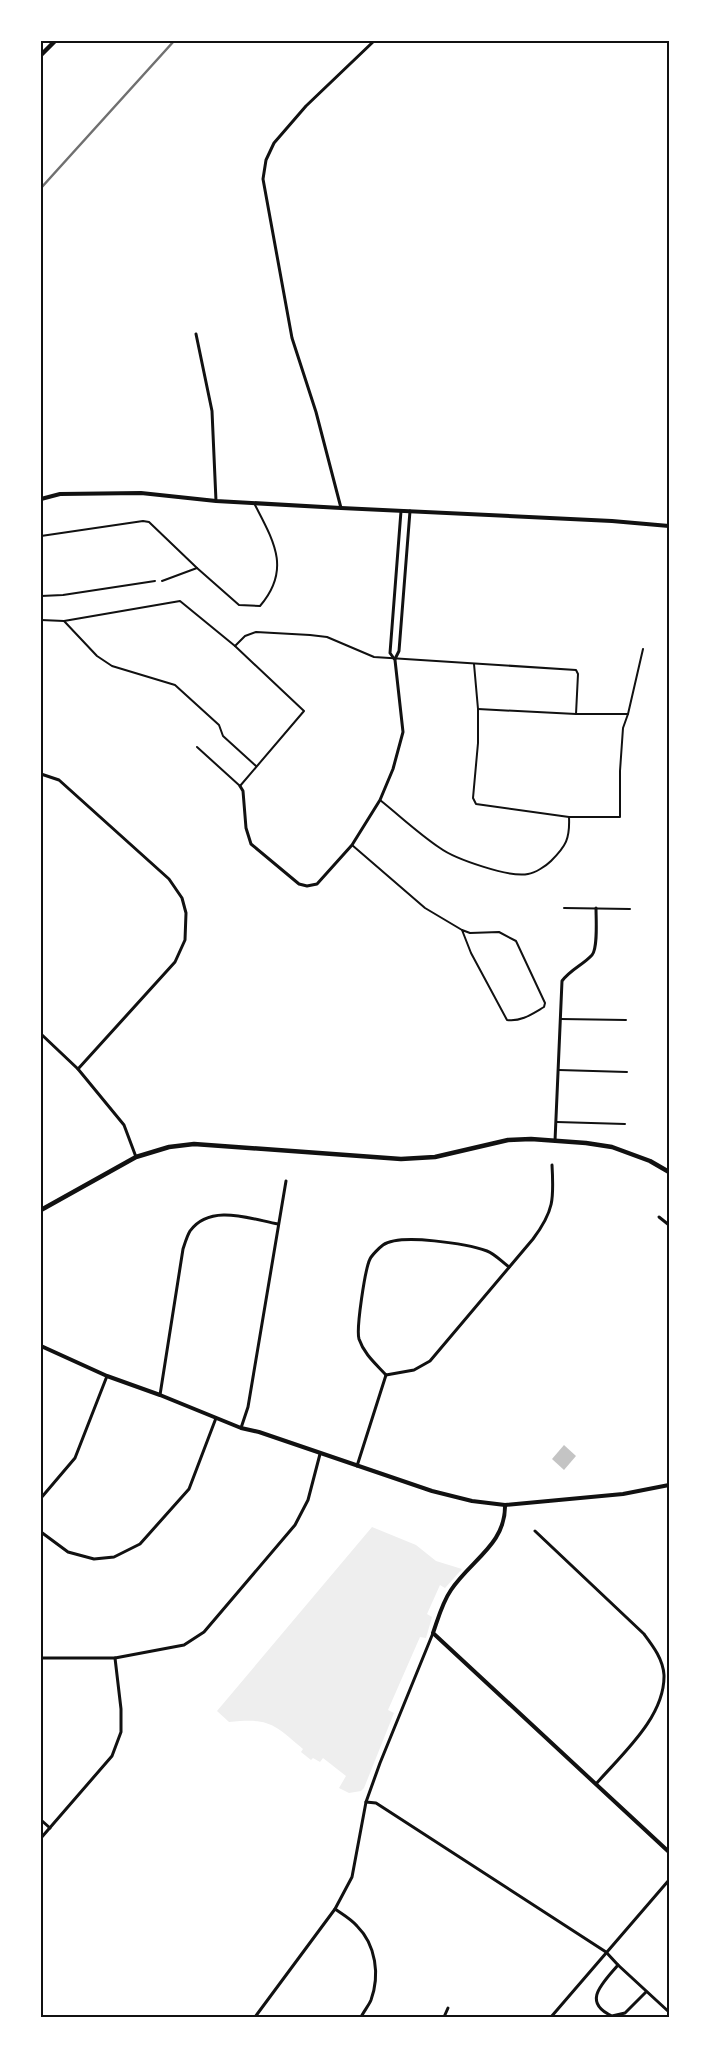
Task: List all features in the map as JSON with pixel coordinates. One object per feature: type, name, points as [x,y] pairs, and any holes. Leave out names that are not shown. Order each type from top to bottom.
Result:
[{"type":"main road","points":[[41,55],[55,41]]},
{"type":"main road","points":[[41,1210],[136,1157],[169,1148],[194,1144],[400,1159],[435,1157],[508,1140],[531,1139],[612,1147],[650,1161],[669,1172]]},
{"type":"street","points":[[341,508],[316,412],[292,338],[263,179],[266,160],[274,143],[306,106],[374,41]]},
{"type":"street","points":[[196,334],[212,411],[216,501]]},
{"type":"street","points":[[41,498],[60,494],[141,493],[216,501],[604,520],[669,526]]},
{"type":"street","points":[[240,786],[244,791],[246,828],[251,844],[299,884],[307,886],[317,884],[352,845],[380,800],[393,769],[403,732],[395,660],[390,653],[401,511]]},
{"type":"street","points":[[395,660],[399,652],[410,511]]},
{"type":"street","points":[[395,591],[403,592]]},
{"type":"street","points":[[392,634],[400,635]]},
{"type":"street","points":[[41,774],[59,780],[169,878],[182,898],[186,913],[185,940],[175,962],[78,1069]]},
{"type":"street","points":[[555,1141],[562,981],[570,971],[592,955],[595,947],[596,908]]},
{"type":"street","points":[[41,1034],[78,1069],[124,1125],[136,1157]]},
{"type":"street","points":[[386,1375],[414,1370],[430,1361],[533,1239],[548,1218],[552,1205],[552,1165]]},
{"type":"street","points":[[241,1428],[248,1407],[286,1181]]},
{"type":"street","points":[[160,1395],[183,1249],[190,1232],[199,1222],[212,1216],[226,1215],[278,1224]]},
{"type":"street","points":[[659,1217],[669,1225]]},
{"type":"street","points":[[386,1375],[364,1350],[358,1336],[360,1310],[370,1260],[382,1245],[395,1239],[407,1239],[471,1246],[490,1252],[509,1267]]},
{"type":"street","points":[[41,1346],[106,1376],[160,1395],[241,1428],[259,1432],[436,1492],[472,1501],[505,1505],[619,1494],[669,1485]]},
{"type":"street","points":[[357,1466],[386,1375]]},
{"type":"street","points":[[41,1498],[75,1458],[106,1376]]},
{"type":"street","points":[[41,1532],[68,1552],[94,1559],[114,1557],[140,1544],[189,1489],[216,1418]]},
{"type":"street","points":[[41,1658],[115,1658],[184,1645],[204,1632],[295,1525],[308,1500],[320,1454]]},
{"type":"street","points":[[255,2017],[335,1909],[352,1877],[366,1802],[380,1763],[434,1633],[443,1605],[450,1591],[498,1536],[505,1518],[505,1505]]},
{"type":"street","points":[[535,1531],[644,1634],[657,1650],[664,1674],[662,1695],[651,1720],[596,1784]]},
{"type":"street","points":[[434,1633],[669,1852]]},
{"type":"street","points":[[41,1838],[112,1756],[121,1732],[121,1709],[115,1658]]},
{"type":"street","points":[[366,1802],[376,1803],[606,1952],[669,2012]]},
{"type":"street","points":[[41,1820],[50,1828]]},
{"type":"street","points":[[551,2017],[669,1880]]},
{"type":"street","points":[[335,1909],[358,1926],[370,1946],[375,1960],[376,1976],[371,2000],[361,2017]]},
{"type":"street","points":[[618,1965],[598,1989],[596,2000],[602,2011],[612,2016],[625,2013],[646,1992]]},
{"type":"street","points":[[444,2017],[448,2008]]},
{"type":"lane","points":[[41,536],[143,521],[149,522],[239,605],[260,606],[266,600],[275,582],[278,560],[275,544],[254,503]]},
{"type":"lane","points":[[162,581],[197,568]]},
{"type":"lane","points":[[41,596],[64,595],[155,581]]},
{"type":"lane","points":[[41,620],[64,621],[180,601],[234,646],[304,711],[240,786],[197,747]]},
{"type":"lane","points":[[64,621],[97,656],[112,666],[175,685],[219,724],[223,736],[256,766]]},
{"type":"lane","points":[[234,646],[244,636],[256,632],[327,636],[374,657],[395,660],[576,670],[578,674],[576,714]]},
{"type":"lane","points":[[474,664],[478,709],[478,743],[472,798],[476,804],[569,817],[620,817],[622,728],[628,714],[642,649]]},
{"type":"lane","points":[[478,709],[576,714],[628,714]]},
{"type":"lane","points":[[380,800],[441,849],[475,864],[510,874],[528,874],[548,864],[564,848],[570,832],[569,817]]},
{"type":"lane","points":[[352,845],[425,908],[462,930],[470,933],[499,932],[516,941],[545,1003],[544,1007],[526,1017],[513,1021],[507,1020],[471,954],[462,930]]},
{"type":"lane","points":[[564,908],[630,909]]},
{"type":"lane","points":[[561,1019],[626,1020]]},
{"type":"lane","points":[[559,1070],[627,1072]]},
{"type":"lane","points":[[557,1122],[625,1124]]},
{"type":"shaded area","points":[[372,1527],[416,1545],[436,1561],[462,1569],[445,1588],[440,1585],[427,1614],[432,1617],[426,1638],[420,1637],[388,1710],[394,1713],[364,1788],[361,1791],[349,1793],[339,1788],[346,1776],[323,1758],[320,1762],[313,1758],[311,1760],[301,1752],[303,1749],[277,1728],[262,1722],[229,1722],[217,1711]]},
{"type":"building","points":[[564,1445],[576,1456],[564,1470],[552,1459]]},
{"type":"railway","points":[[41,188],[174,41]]}]
